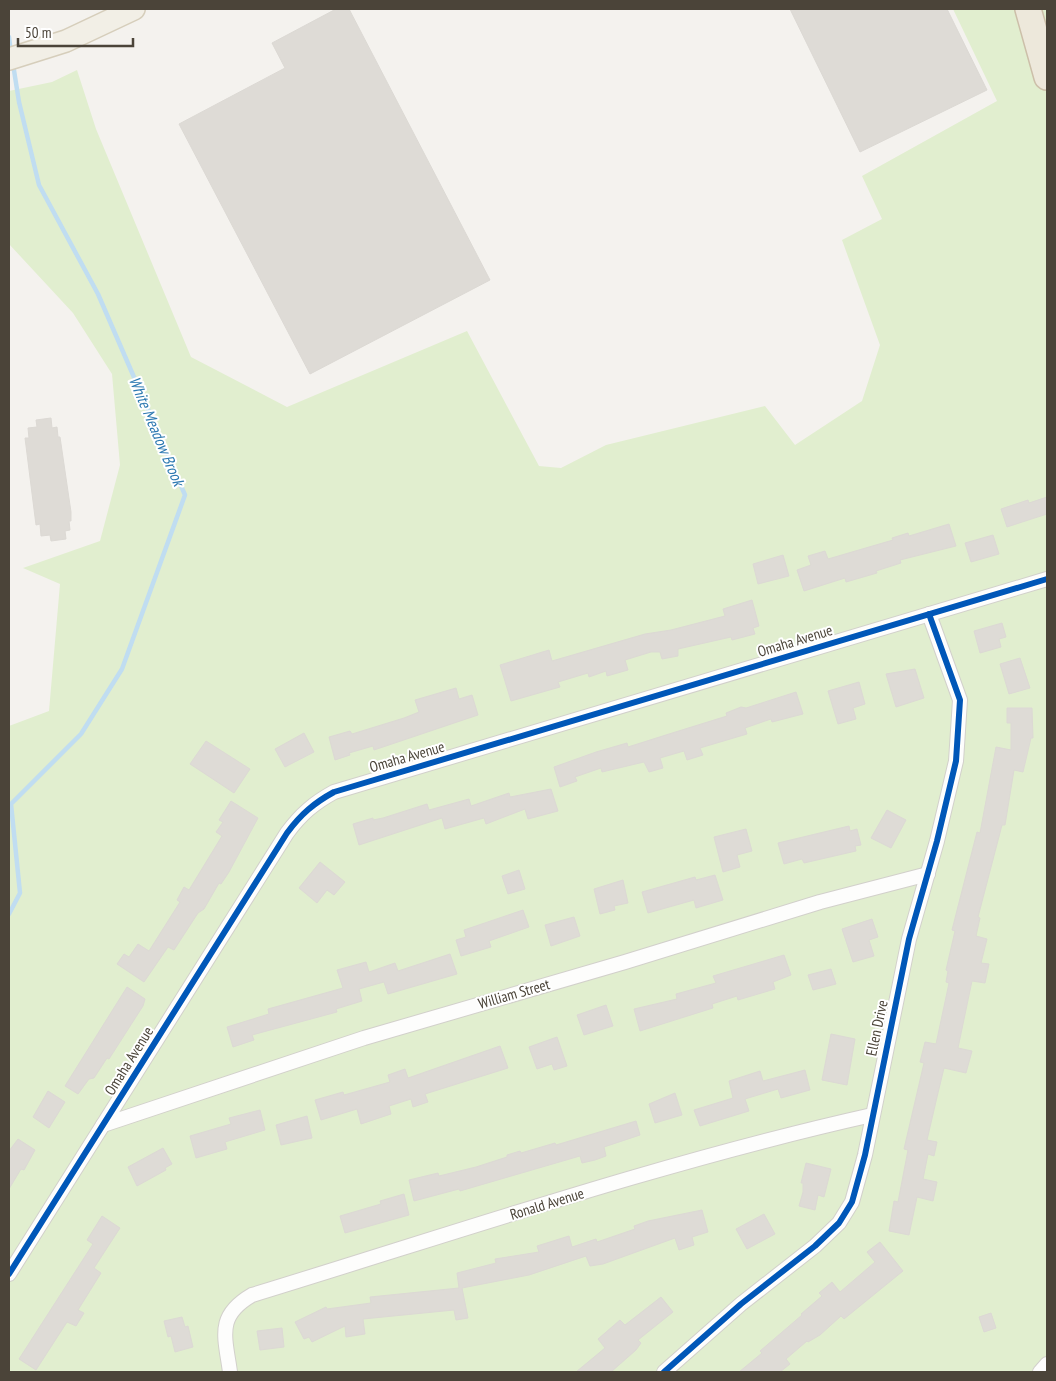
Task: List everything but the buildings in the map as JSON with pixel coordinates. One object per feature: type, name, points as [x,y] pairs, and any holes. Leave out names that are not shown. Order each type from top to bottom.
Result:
[{"type":"highway","points":[[1028,9],[1047,76]]},
{"type":"main road","points":[[9,59],[66,41],[134,9]]},
{"type":"street","name":"Omaha Avenue","points":[[9,1274],[287,832],[300,815],[313,804],[334,792],[1047,579]]},
{"type":"street","name":"Ellen Drive","points":[[664,1372],[839,1223],[852,1202],[909,939],[928,874],[956,761],[960,700],[929,614]]},
{"type":"street","name":"William Street","points":[[103,1125],[364,1038],[625,962],[810,905],[928,874]]},
{"type":"street","name":"Ronald Avenue","points":[[230,1372],[226,1343],[226,1320],[236,1305],[252,1295],[641,1175],[782,1135],[872,1115]]},
{"type":"street","points":[[1040,1372],[1047,1364]]},
{"type":"green space","points":[[953,9],[1047,9],[1047,1372],[9,1372],[9,726],[49,711],[60,584],[23,568],[100,541],[120,465],[112,374],[73,313],[9,244],[9,91],[52,82],[77,70],[96,129],[191,357],[287,407],[467,331],[539,466],[561,468],[606,445],[765,406],[795,445],[862,401],[880,345],[842,240],[882,219],[862,176],[997,101]]},
{"type":"waterway","name":"White Meadow Brook","points":[[9,37],[11,53]]},
{"type":"waterway","name":"White Meadow Brook","points":[[9,914],[20,893],[11,804],[81,734],[122,669],[185,495],[98,294],[39,185],[19,102],[13,64]]},
{"type":"cycle path","points":[[9,1274],[287,833],[297,820],[320,800],[334,792],[1047,579]]},
{"type":"cycle path","points":[[664,1372],[741,1304],[815,1246],[839,1223],[852,1202],[865,1155],[909,939],[937,841],[956,761],[960,700],[929,614]]}]
